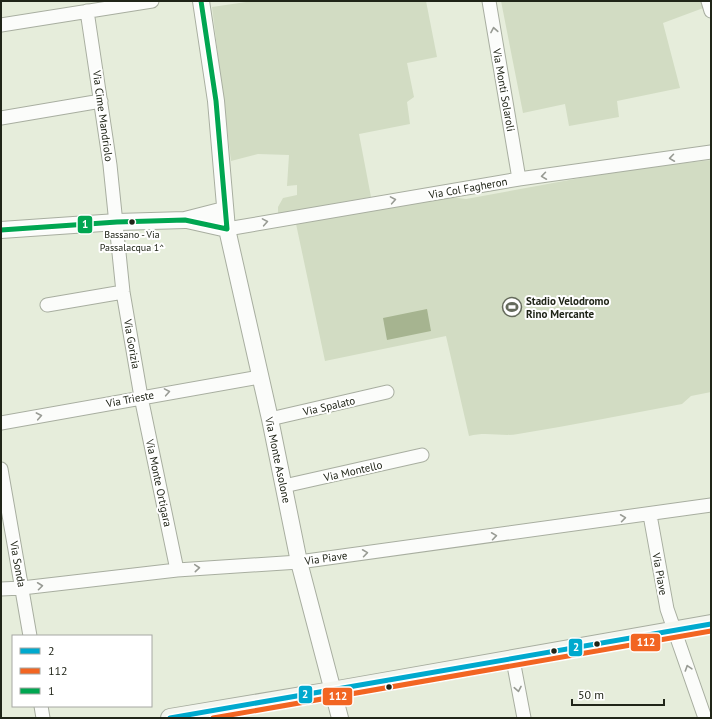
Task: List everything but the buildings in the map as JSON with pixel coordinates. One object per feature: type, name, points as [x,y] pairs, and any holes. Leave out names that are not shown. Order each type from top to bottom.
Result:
[{"type":"main road","points":[[180,717],[675,632],[711,624]]},
{"type":"street","points":[[1,25],[152,1]]},
{"type":"street","name":"Via Monte Asolone","points":[[202,1],[216,101],[224,210],[227,229],[270,419],[299,562],[340,718]]},
{"type":"street","name":"Via Monti Solaroli","points":[[488,1],[519,179]]},
{"type":"street","points":[[708,1],[711,11]]},
{"type":"street","name":"Via Cime Mandriolo","points":[[87,11],[117,222]]},
{"type":"street","points":[[1,118],[101,101]]},
{"type":"street","name":"Via Col Fagheron","points":[[227,229],[519,179],[711,152]]},
{"type":"street","points":[[1,230],[117,222],[185,220],[224,210]]},
{"type":"street","points":[[185,220],[227,229]]},
{"type":"street","name":"Via Gorizia","points":[[117,222],[123,292],[141,397]]},
{"type":"street","points":[[46,305],[123,292]]},
{"type":"street","name":"Via Trieste","points":[[1,423],[260,377]]},
{"type":"street","name":"Via Spalato","points":[[270,419],[387,392]]},
{"type":"street","name":"Via Monte Ortigara","points":[[141,397],[177,570]]},
{"type":"street","name":"Via Montello","points":[[284,486],[422,455]]},
{"type":"street","name":"Via Sonda","points":[[1,469],[30,635]]},
{"type":"street","name":"Via Piave","points":[[1,589],[22,588],[177,570],[299,562],[650,515],[711,505]]},
{"type":"street","name":"Via Piave","points":[[650,515],[667,609],[704,718]]},
{"type":"street","points":[[513,660],[524,718]]},
{"type":"street","points":[[41,707],[43,718]]},
{"type":"shaded area","points":[[253,1],[426,1],[437,57],[407,63],[414,97],[407,102],[410,124],[359,134],[371,197],[278,214],[278,207],[283,198],[297,195],[297,185],[287,186],[289,155],[258,154],[231,161],[212,7]]},
{"type":"shaded area","points":[[501,1],[704,1],[706,7],[663,23],[680,88],[617,101],[619,117],[569,126],[565,104],[523,113]]},
{"type":"shaded area","name":"Stadio Velodromo Rino Mercante","points":[[711,160],[711,392],[691,396],[682,404],[559,427],[512,435],[482,434],[469,436],[446,336],[325,361],[295,219],[450,197],[466,199],[624,170]]},
{"type":"shaded area","points":[[427,309],[431,331],[387,340],[383,318]]},
{"type":"transit line","name":"1","points":[[1,230],[117,222],[185,220],[227,229],[216,101],[201,1]]},
{"type":"transit line","name":"2","points":[[170,718],[711,624]]},
{"type":"transit line","name":"112","points":[[213,718],[711,631]]},
{"type":"place","name":"Bassano - Via Passalacqua 1^","points":[[132,222]]},
{"type":"place","name":"Stadio Velodromo Rino Mercante","points":[[512,307]]}]
